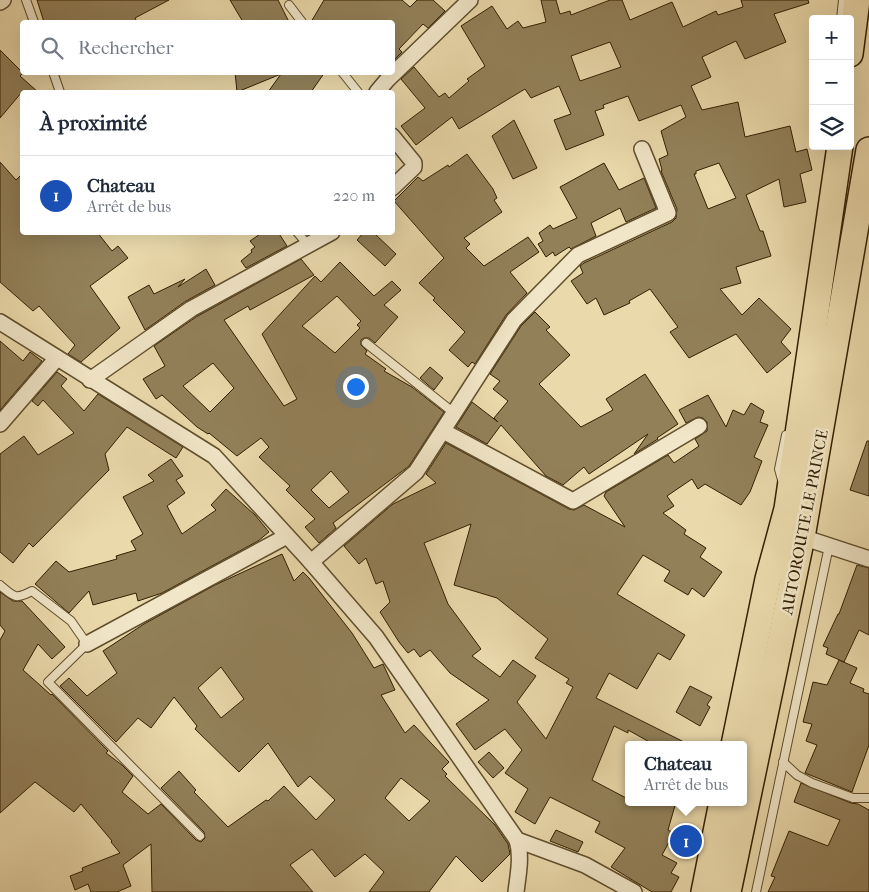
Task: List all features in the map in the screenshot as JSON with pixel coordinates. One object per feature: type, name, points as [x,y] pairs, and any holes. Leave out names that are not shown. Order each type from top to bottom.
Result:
[{"type":"main road","points":[[854,18],[856,0]]},
{"type":"main road","name":"AUTOROUTE LE PRINCE","points":[[735,741],[768,579],[787,509],[839,150]]},
{"type":"main road","name":"AUTOROUTE LE PRINCE","points":[[747,801],[802,537],[857,248],[869,150]]},
{"type":"main road","points":[[704,892],[721,806]]},
{"type":"main road","name":"AUTOROUTE LE PRINCE","points":[[728,892],[746,806]]},
{"type":"street","points":[[395,72],[470,0]]},
{"type":"street","points":[[379,90],[392,75]]},
{"type":"street","points":[[395,140],[414,164],[414,167],[395,185]]},
{"type":"street","points":[[311,562],[416,472],[514,320],[578,256],[668,213],[642,149]]},
{"type":"street","points":[[90,380],[191,309],[327,235]]},
{"type":"street","points":[[0,322],[214,456],[311,562],[376,637],[516,840],[520,849],[516,892]]},
{"type":"street","points":[[0,424],[57,358]]},
{"type":"street","points":[[443,431],[573,501],[699,426]]},
{"type":"street","points":[[87,644],[287,536]]},
{"type":"street","points":[[802,537],[869,559]]},
{"type":"street","points":[[516,840],[585,865],[634,892]]},
{"type":"lane","points":[[26,0],[33,20]]},
{"type":"lane","points":[[841,15],[843,0]]},
{"type":"lane","points":[[289,5],[300,20]]},
{"type":"lane","points":[[54,75],[59,90]]},
{"type":"lane","points":[[344,75],[356,90]]},
{"type":"lane","points":[[299,235],[308,246]]},
{"type":"lane","points":[[805,326],[814,269]]},
{"type":"lane","points":[[366,343],[454,413]]},
{"type":"lane","points":[[786,431],[779,469],[787,509]]},
{"type":"lane","points":[[756,892],[829,546]]},
{"type":"lane","points":[[0,585],[13,596],[20,597],[32,591],[71,621],[87,644],[48,682],[200,836]]},
{"type":"lane","points":[[783,762],[797,775],[812,783],[852,798],[869,798]]},
{"type":"building","points":[[37,0],[169,0],[135,18],[136,20],[43,20]]},
{"type":"building","points":[[230,0],[278,0],[288,20],[242,20]]},
{"type":"building","points":[[324,0],[402,0],[410,7],[417,0],[433,0],[445,11],[428,28],[423,24],[399,49],[402,52],[395,59],[395,20],[312,20]]},
{"type":"building","points":[[541,0],[556,0],[560,14],[570,11],[571,15],[610,0],[622,0],[630,20],[672,2],[683,27],[716,11],[718,15],[743,7],[741,0],[808,0],[809,3],[774,14],[786,42],[745,59],[736,41],[702,57],[711,77],[691,86],[702,110],[738,102],[745,137],[790,126],[796,152],[807,149],[812,170],[800,174],[806,202],[784,207],[779,179],[746,195],[760,231],[763,231],[771,256],[736,267],[741,283],[720,289],[742,315],[759,298],[791,329],[781,342],[791,353],[767,373],[736,334],[689,358],[670,332],[678,327],[650,289],[629,301],[630,303],[604,315],[596,298],[587,304],[571,281],[583,273],[580,266],[584,263],[672,222],[676,218],[677,209],[661,171],[659,159],[668,155],[661,131],[686,117],[681,105],[639,121],[628,96],[603,105],[604,108],[595,111],[604,135],[566,150],[554,120],[571,114],[559,86],[531,98],[525,89],[459,129],[452,117],[416,145],[401,126],[425,108],[401,79],[414,67],[439,97],[445,93],[449,98],[469,81],[467,79],[485,66],[461,26],[492,6],[507,29],[518,21],[523,28],[546,22]],"holes":[[[610,42],[621,67],[580,81],[571,56]],[[719,163],[736,198],[708,209],[694,174],[696,174],[696,171]]]},
{"type":"building","points":[[0,50],[20,70],[20,76],[36,90],[20,90],[20,94],[0,118]]},
{"type":"building","points":[[235,75],[279,75],[242,90],[237,90]]},
{"type":"building","points":[[280,75],[323,75],[312,90],[269,90]]},
{"type":"building","points":[[514,120],[537,168],[513,179],[492,136]]},
{"type":"building","points":[[467,154],[493,189],[497,198],[494,200],[502,212],[464,238],[470,244],[466,248],[484,266],[528,237],[539,252],[510,272],[527,293],[506,315],[475,364],[472,362],[468,367],[449,350],[465,332],[419,283],[444,258],[395,202],[418,177],[423,181],[448,165],[449,167]]},
{"type":"building","points":[[0,162],[16,180],[20,176],[20,235],[99,235],[112,251],[118,246],[128,258],[90,286],[120,328],[81,362],[68,354],[75,345],[39,306],[33,311],[0,282]]},
{"type":"building","points":[[604,163],[619,190],[644,178],[656,208],[626,222],[620,208],[591,223],[596,236],[571,249],[569,247],[555,256],[553,252],[546,257],[538,244],[543,241],[539,233],[550,225],[553,229],[577,218],[560,187]]},
{"type":"building","points":[[259,235],[280,235],[287,246],[246,268],[241,261],[255,247],[250,241]]},
{"type":"building","points":[[361,235],[376,235],[396,254],[385,266],[357,240]]},
{"type":"building","points":[[301,259],[314,275],[250,310],[248,306],[224,320],[284,406],[297,399],[262,334],[315,276],[321,282],[340,262],[374,296],[392,281],[401,290],[384,305],[398,317],[375,343],[369,338],[364,338],[361,340],[361,345],[367,351],[365,354],[386,369],[384,371],[412,387],[444,412],[409,466],[333,523],[336,528],[319,543],[305,527],[315,519],[286,490],[290,486],[259,457],[269,447],[261,438],[237,456],[209,433],[197,427],[162,395],[156,399],[143,379],[165,366],[154,346],[196,317]],"holes":[[[337,296],[361,321],[357,325],[360,328],[335,353],[302,326]],[[213,363],[234,388],[210,412],[183,386]],[[331,471],[349,492],[329,508],[311,490]]]},
{"type":"building","points":[[206,269],[215,285],[186,301],[145,330],[128,297],[149,285],[154,294],[185,279],[178,287]]},
{"type":"building","points":[[535,312],[550,327],[546,330],[570,355],[539,384],[581,427],[613,410],[606,399],[645,374],[678,424],[634,454],[648,434],[589,474],[584,467],[563,485],[546,476],[501,425],[487,444],[456,427],[472,402],[498,422],[494,418],[508,401],[493,389],[500,381],[490,374],[521,326]]},
{"type":"building","points":[[0,341],[23,361],[30,352],[42,361],[0,410]]},
{"type":"building","points":[[430,367],[443,378],[434,390],[420,378]]},
{"type":"building","points":[[57,372],[67,379],[61,386],[84,411],[98,394],[183,447],[176,458],[127,427],[105,454],[109,470],[33,547],[29,543],[13,563],[0,552],[0,454],[24,436],[38,455],[74,433],[43,400],[38,406],[32,401]]},
{"type":"building","points":[[708,395],[726,427],[733,410],[744,415],[751,403],[764,411],[760,422],[768,425],[754,457],[762,461],[750,492],[741,505],[705,484],[698,489],[692,479],[667,496],[674,506],[663,513],[686,530],[684,534],[706,548],[700,557],[722,572],[704,597],[692,588],[688,595],[664,581],[670,571],[643,555],[617,594],[685,635],[670,660],[658,653],[637,689],[609,673],[596,698],[682,741],[648,741],[628,730],[628,733],[614,726],[592,780],[625,797],[625,806],[675,806],[668,830],[674,833],[662,855],[677,863],[671,873],[679,877],[671,892],[652,892],[611,867],[625,848],[595,832],[600,822],[550,797],[535,824],[515,812],[528,789],[505,773],[522,750],[505,729],[475,750],[456,724],[489,700],[450,673],[430,650],[420,657],[414,649],[408,653],[380,612],[390,602],[383,581],[376,584],[366,558],[359,564],[344,546],[393,504],[436,483],[426,474],[446,443],[569,509],[574,510],[584,505],[625,527],[604,496],[606,492],[668,455],[674,463],[699,446],[695,439],[707,431],[707,422],[703,418],[698,417],[686,423],[679,410]],"holes":[[[471,524],[454,585],[497,598],[548,639],[535,658],[569,679],[566,683],[573,687],[546,739],[517,702],[536,676],[513,660],[500,677],[472,656],[481,649],[448,604],[424,543]]]},
{"type":"building","points":[[867,441],[869,441],[869,496],[850,490]]},
{"type":"building","points":[[171,459],[183,476],[176,480],[185,493],[167,506],[182,534],[216,510],[211,505],[226,489],[255,515],[269,532],[258,541],[162,593],[138,601],[136,593],[93,605],[89,591],[69,613],[35,584],[56,561],[69,572],[117,559],[116,556],[136,550],[131,541],[143,534],[123,497],[154,481],[148,475]]},
{"type":"building","points":[[282,554],[294,581],[303,572],[309,578],[352,633],[374,668],[383,664],[395,690],[381,695],[405,733],[414,725],[449,762],[442,769],[447,774],[445,776],[495,825],[508,844],[510,854],[482,882],[456,856],[429,892],[369,892],[384,872],[365,854],[335,877],[312,849],[290,865],[313,892],[152,892],[151,844],[123,865],[131,886],[117,892],[91,892],[88,884],[75,890],[70,876],[83,871],[82,868],[120,853],[81,804],[74,812],[35,782],[0,813],[0,640],[5,631],[0,625],[0,592],[13,601],[22,601],[65,647],[52,659],[38,644],[23,670],[52,694],[108,751],[106,753],[133,776],[122,792],[148,814],[161,804],[196,840],[201,842],[205,838],[204,832],[161,788],[179,771],[196,790],[194,792],[228,827],[266,800],[268,801],[284,786],[316,820],[335,800],[310,776],[298,787],[268,743],[239,772],[195,729],[197,726],[174,697],[151,728],[138,718],[116,742],[60,686],[69,678],[87,696],[117,673],[103,651],[144,624],[215,585]],"holes":[[[221,667],[244,699],[221,718],[198,688]],[[401,778],[430,801],[409,821],[385,798]]]},
{"type":"building","points":[[857,565],[869,568],[869,635],[859,630],[844,662],[826,654],[828,648],[823,646],[839,614]]},
{"type":"building","points":[[839,660],[857,668],[850,683],[864,689],[863,692],[869,694],[869,745],[852,792],[805,773],[817,745],[806,741],[812,724],[803,722],[813,682],[827,685]]},
{"type":"building","points":[[690,686],[712,697],[707,705],[710,707],[700,726],[676,712]]},
{"type":"building","points":[[489,752],[504,768],[493,778],[478,762]]},
{"type":"building","points":[[801,783],[858,804],[869,810],[869,892],[768,892],[775,877],[771,876],[789,831],[828,846],[840,820],[794,802]]},
{"type":"building","points":[[556,830],[583,842],[578,852],[550,841]]},
{"type":"place","name":"Chateau","points":[[686,841]]}]
